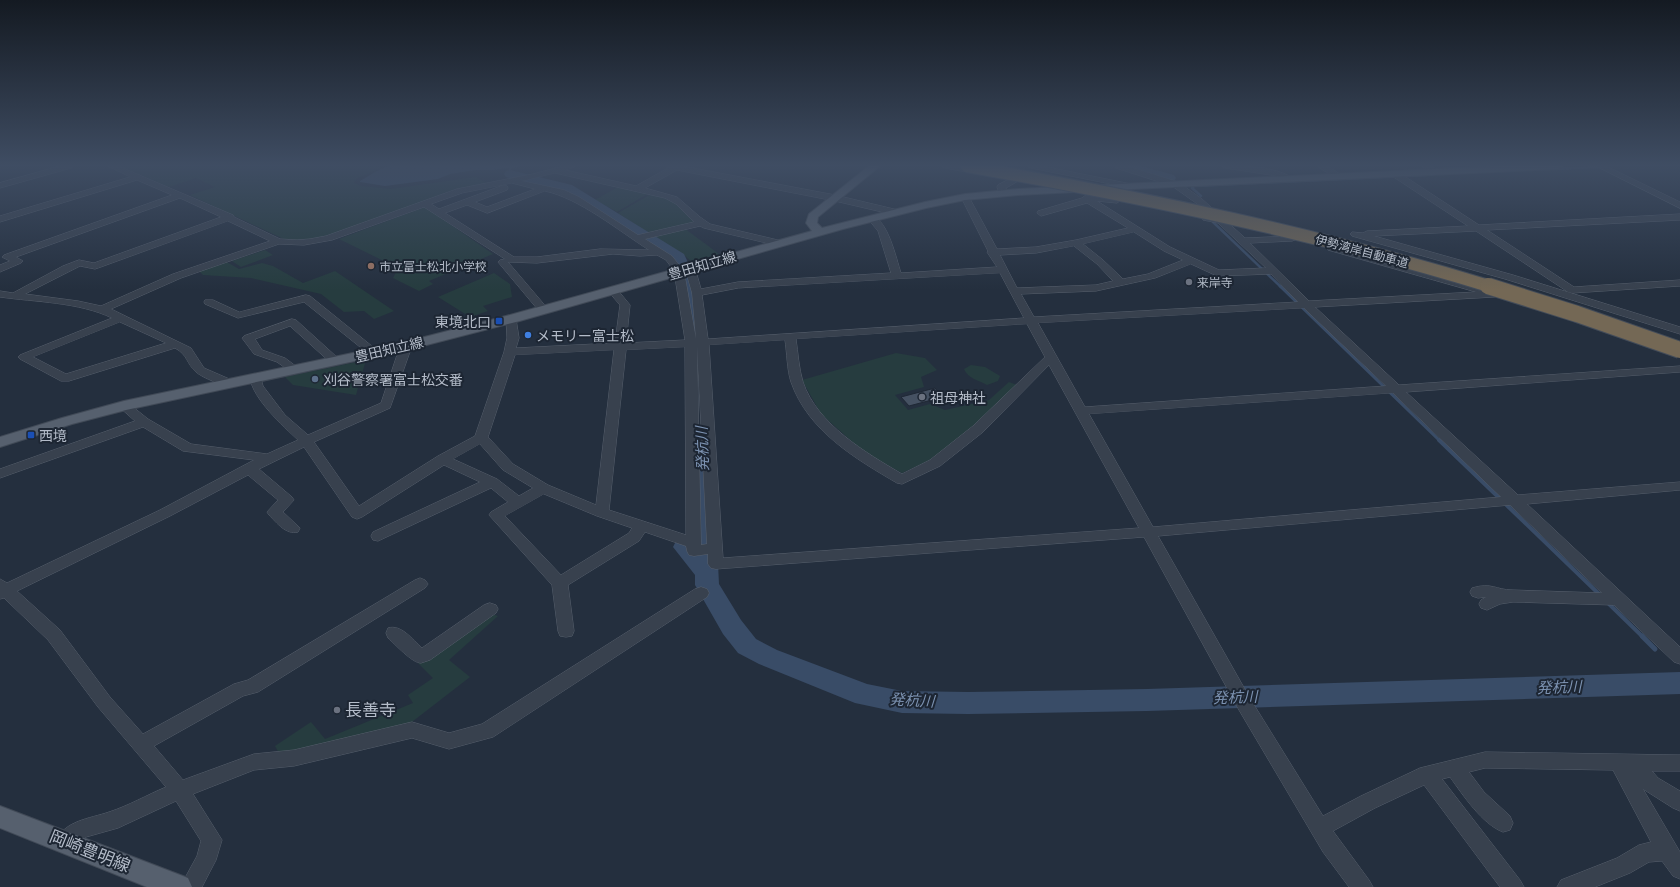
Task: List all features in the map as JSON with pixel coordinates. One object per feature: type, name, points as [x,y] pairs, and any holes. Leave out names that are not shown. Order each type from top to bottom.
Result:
[{"type":"highway","name":"伊勢湾岸自動車道","points":[[1179,207],[1264,225],[1451,275],[1520,296],[1680,350]]},
{"type":"highway","name":"伊勢湾岸自動車道","points":[[1212,207],[1331,235],[1518,287],[1680,340]]},
{"type":"main road","points":[[819,232],[810,221],[813,216],[824,207]]},
{"type":"main road","name":"豊田知立線","points":[[0,442],[67,421],[124,406],[406,346],[819,232],[916,207]]},
{"type":"main road","name":"岡崎豊明線","points":[[0,817],[178,887]]},
{"type":"street","points":[[0,218],[35,207]]},
{"type":"street","points":[[4,258],[145,207]]},
{"type":"street","points":[[208,207],[278,241],[290,244],[323,239],[415,207]]},
{"type":"street","points":[[430,207],[512,260],[524,262],[613,251],[647,254],[658,252]]},
{"type":"street","points":[[438,213],[453,207]]},
{"type":"street","points":[[481,207],[487,210],[494,207]]},
{"type":"street","points":[[589,207],[658,252],[690,268],[697,293],[694,547]]},
{"type":"street","points":[[685,207],[699,222],[707,226],[779,243]]},
{"type":"street","points":[[875,207],[895,212]]},
{"type":"street","points":[[970,207],[992,252],[1030,321],[1082,411],[1245,705],[1330,845],[1362,887]]},
{"type":"street","points":[[1041,213],[1059,207]]},
{"type":"street","points":[[1101,207],[1167,249],[1217,273],[1272,271]]},
{"type":"street","points":[[1154,207],[1221,221],[1292,238],[1494,294],[1680,356]]},
{"type":"street","points":[[1207,207],[1306,305],[1511,500],[1607,599],[1680,657]]},
{"type":"street","points":[[1446,207],[1570,293],[1680,283]]},
{"type":"street","points":[[14,296],[66,268],[79,263],[95,266],[230,217]]},
{"type":"street","points":[[1680,217],[1355,234],[1570,293],[1680,331]]},
{"type":"street","points":[[872,218],[882,230],[897,275]]},
{"type":"street","points":[[638,238],[699,222]]},
{"type":"street","points":[[992,252],[1036,250],[1076,243],[1136,229]]},
{"type":"street","points":[[1243,241],[1292,238]]},
{"type":"street","points":[[102,309],[177,276],[278,241]]},
{"type":"street","points":[[1076,243],[1100,262],[1121,283]]},
{"type":"street","points":[[0,270],[18,260],[4,258]]},
{"type":"street","points":[[1014,291],[1096,288],[1151,276],[1190,261]]},
{"type":"street","points":[[503,262],[543,309]]},
{"type":"street","points":[[690,268],[683,288],[697,342],[716,548],[716,564],[1148,532],[1680,486]]},
{"type":"street","points":[[697,293],[738,285],[1002,270]]},
{"type":"street","points":[[602,512],[625,305],[612,290]]},
{"type":"street","points":[[0,294],[78,304],[102,309],[187,350],[200,370],[230,384]]},
{"type":"street","points":[[510,352],[621,347],[1146,313],[1494,294]]},
{"type":"street","points":[[209,302],[238,315],[306,298],[374,352]]},
{"type":"street","points":[[120,318],[24,357],[65,378],[176,344]]},
{"type":"street","points":[[256,378],[257,386],[281,418],[306,440],[357,514],[443,459],[481,438],[494,393],[510,352],[513,338],[511,318]]},
{"type":"street","points":[[295,370],[281,360],[258,352],[248,338],[292,322],[335,361]]},
{"type":"street","points":[[790,336],[797,382],[816,416],[859,455],[902,480],[935,463],[978,429],[1051,357]]},
{"type":"street","points":[[191,887],[206,860],[212,840],[180,790],[104,702],[54,635],[2,590],[165,513],[306,440],[386,405],[406,346]]},
{"type":"street","points":[[1082,411],[1680,369]]},
{"type":"street","points":[[124,406],[144,422],[188,448],[269,458]]},
{"type":"street","points":[[0,474],[144,422]]},
{"type":"street","points":[[481,438],[508,467],[543,488],[694,547],[716,548]]},
{"type":"street","points":[[443,459],[492,482],[518,502]]},
{"type":"street","points":[[250,469],[287,500],[274,512],[293,528]]},
{"type":"street","points":[[378,536],[492,482]]},
{"type":"street","points":[[543,488],[496,515],[560,583],[566,631]]},
{"type":"street","points":[[560,583],[634,537],[641,526]]},
{"type":"street","points":[[141,744],[240,689],[252,687],[420,584]]},
{"type":"street","points":[[65,842],[83,829],[111,821],[180,790],[254,762],[294,758],[412,730],[449,741],[487,730],[701,593]]},
{"type":"street","points":[[1482,598],[1496,599],[1513,596],[1607,599]]},
{"type":"street","points":[[394,633],[420,656],[490,609]]},
{"type":"street","points":[[1320,828],[1368,802],[1427,774],[1485,760],[1680,763]]},
{"type":"street","points":[[1625,762],[1651,784],[1680,802]]},
{"type":"street","points":[[1625,762],[1674,858]]},
{"type":"street","points":[[1454,768],[1477,798],[1503,823]]},
{"type":"street","points":[[1427,774],[1513,887]]},
{"type":"street","points":[[1568,887],[1623,866],[1646,852],[1674,858]]},
{"type":"green space","points":[[216,207],[413,207],[326,236],[307,240],[288,241]]},
{"type":"green space","points":[[426,207],[493,254],[429,281],[433,284],[419,291],[393,278],[398,268],[339,239]]},
{"type":"green space","points":[[609,207],[625,207],[617,212]]},
{"type":"green space","points":[[628,207],[680,207],[695,222],[649,234],[618,213]]},
{"type":"green space","points":[[684,228],[719,254],[692,262],[685,256],[652,236]]},
{"type":"green space","points":[[265,250],[273,255],[241,267],[232,261]]},
{"type":"green space","points":[[225,261],[239,269],[262,263],[273,266],[303,283],[335,271],[394,311],[374,319],[364,311],[344,312],[321,294],[251,278],[203,275],[198,270]]},
{"type":"green space","points":[[494,273],[510,284],[512,297],[483,306],[488,311],[470,317],[438,297]]},
{"type":"green space","points":[[896,353],[925,358],[937,370],[921,377],[924,387],[895,395],[908,410],[930,404],[945,410],[989,400],[1009,382],[1017,385],[974,425],[930,460],[902,473],[865,453],[821,414],[802,380]]},
{"type":"green space","points":[[366,360],[356,395],[293,385],[285,377]]},
{"type":"green space","points":[[971,365],[985,367],[1000,376],[998,381],[987,385],[971,377],[964,369]]},
{"type":"green space","points":[[489,613],[498,616],[449,660],[470,677],[408,725],[280,755],[275,746],[311,722],[325,739],[413,703],[408,695],[433,678],[418,663]]},
{"type":"building","name":"祖母神社","points":[[935,388],[943,397],[909,406],[901,397]]},
{"type":"waterway","name":"発杭川","points":[[598,207],[679,257],[686,275],[699,351]]},
{"type":"waterway","points":[[1213,222],[1281,287]]},
{"type":"waterway","points":[[1280,286],[1440,441]]},
{"type":"waterway","points":[[1439,440],[1600,595]]},
{"type":"waterway","name":"発杭川","points":[[703,461],[707,573]]},
{"type":"waterway","points":[[684,547],[707,573]]},
{"type":"waterway","name":"発杭川","points":[[707,573],[707,585],[732,627],[747,646],[768,657],[865,695],[902,702],[968,703],[1147,700],[1680,683]]},
{"type":"waterway","points":[[1607,602],[1643,637]]},
{"type":"waterway","points":[[1643,637],[1655,649]]},
{"type":"place","name":"市立富士松北小学校","points":[[371,266]]},
{"type":"place","name":"来岸寺","points":[[1189,282]]},
{"type":"place","name":"東境北口","points":[[499,321]]},
{"type":"place","name":"メモリー富士松","points":[[528,335]]},
{"type":"place","name":"刈谷警察署富士松交番","points":[[315,379]]},
{"type":"place","name":"祖母神社","points":[[922,397]]},
{"type":"place","name":"西境","points":[[31,435]]},
{"type":"place","name":"長善寺","points":[[337,710]]}]
